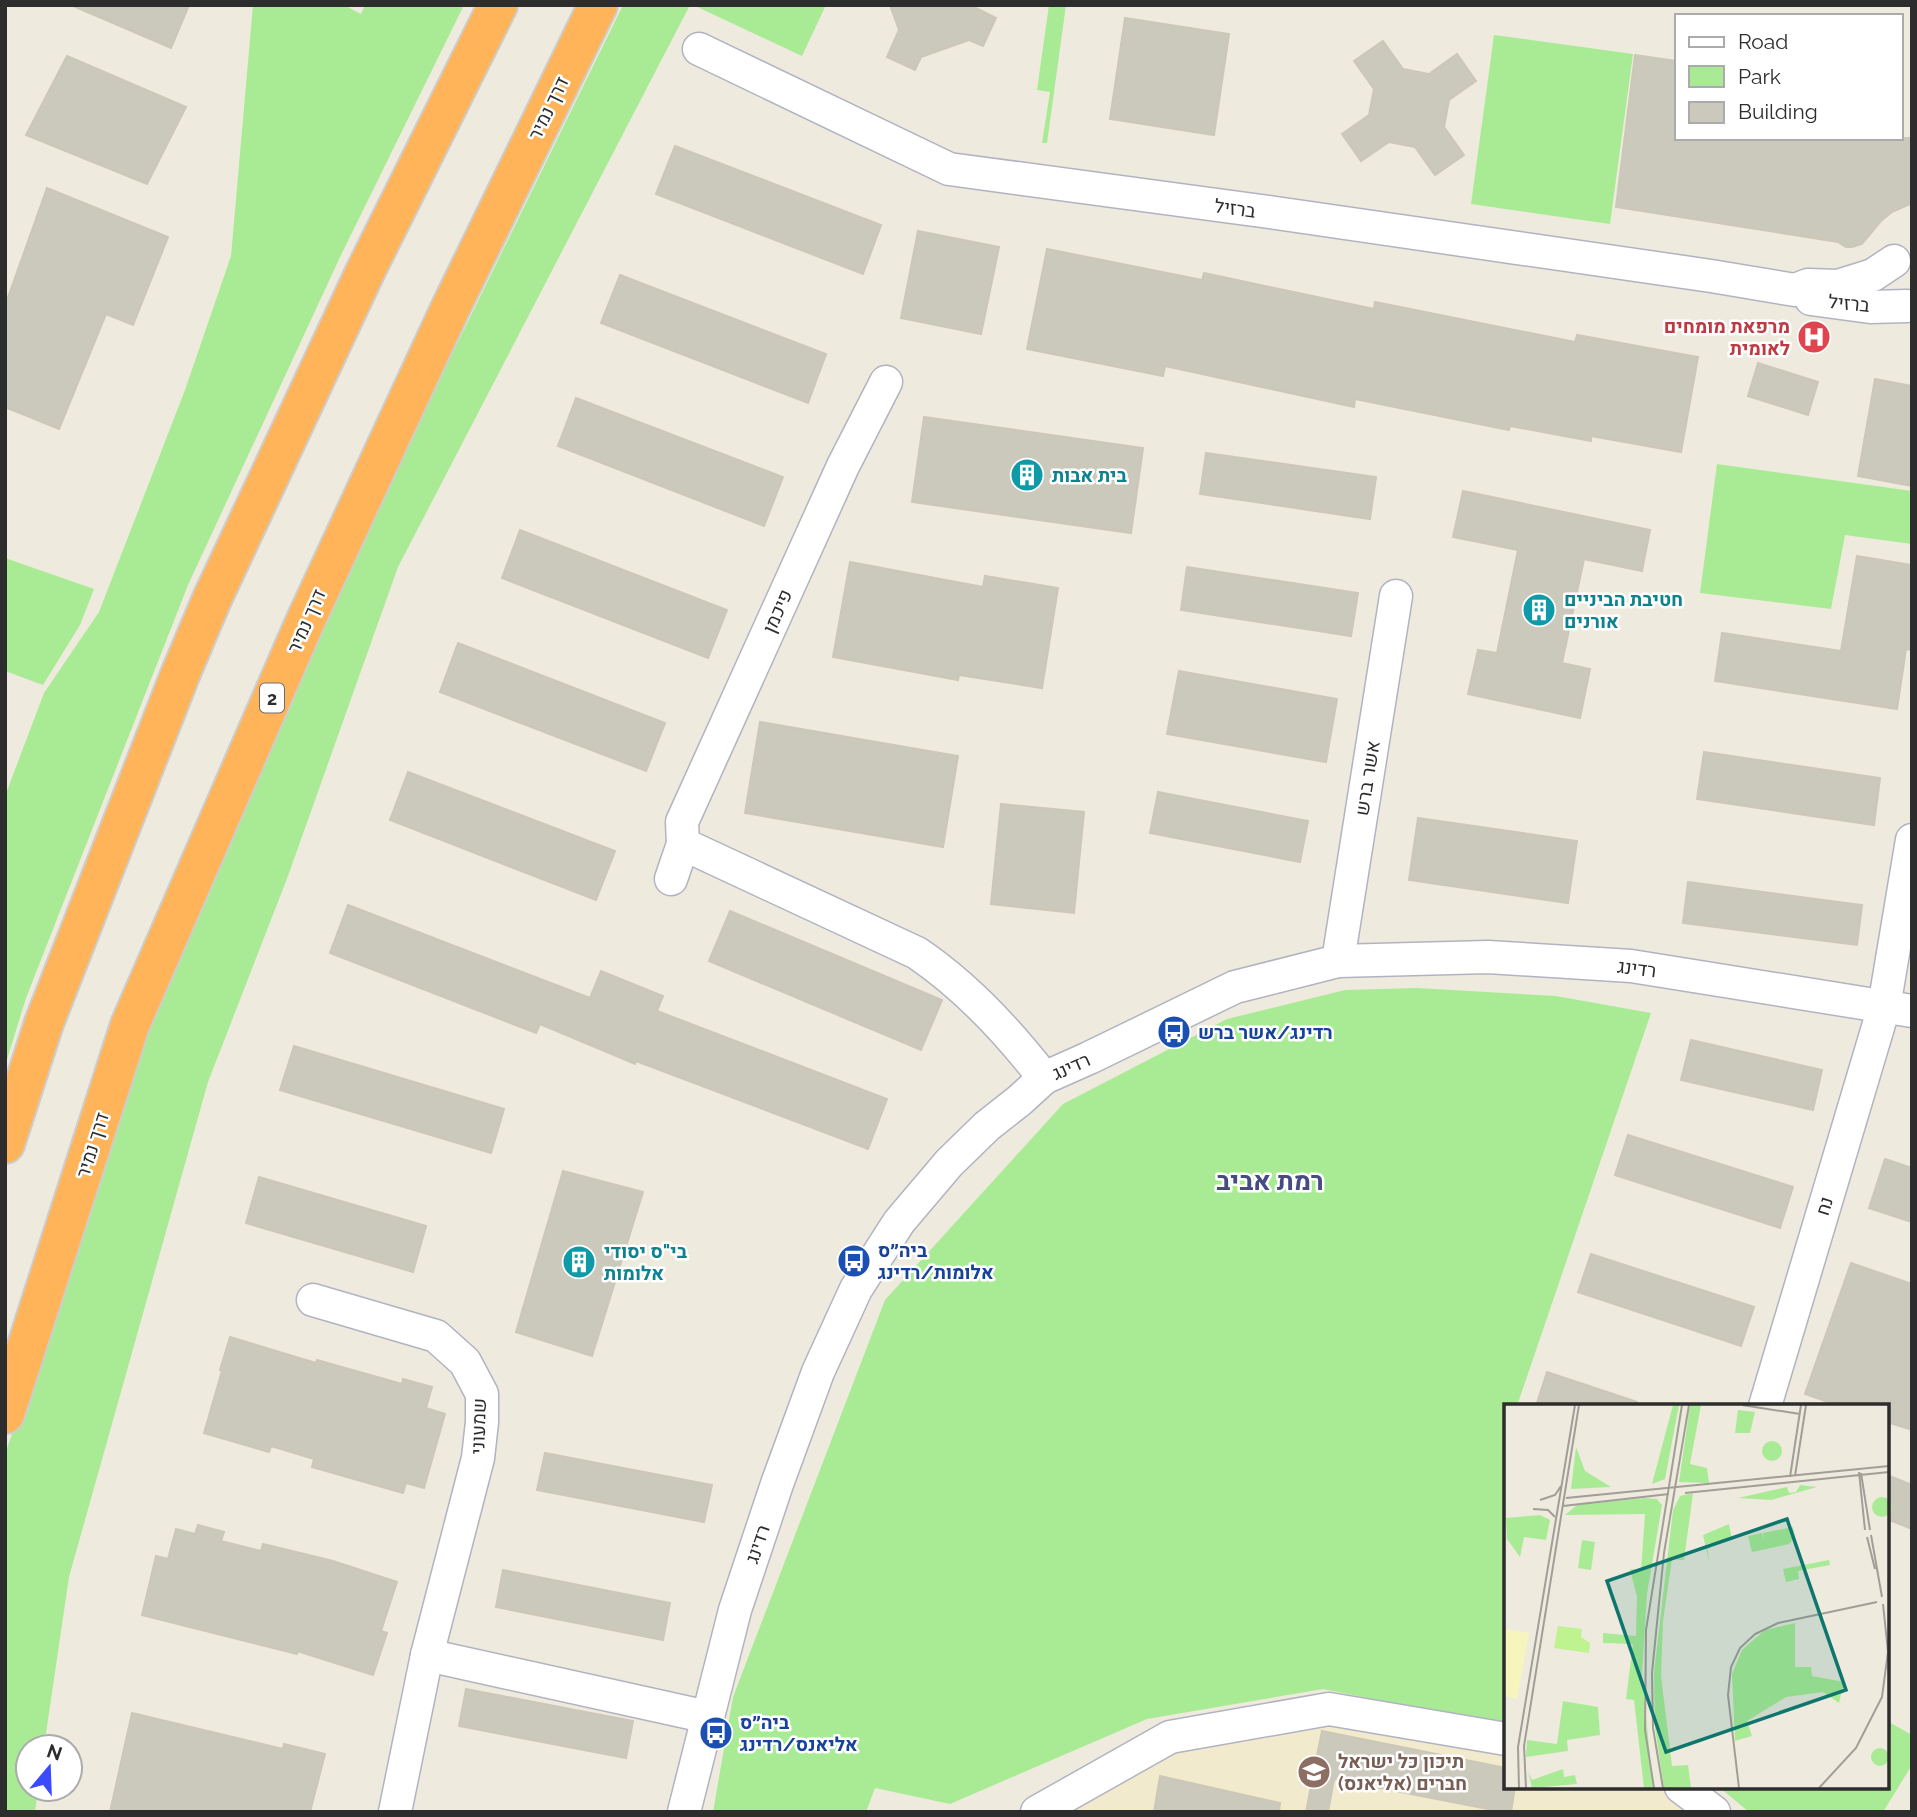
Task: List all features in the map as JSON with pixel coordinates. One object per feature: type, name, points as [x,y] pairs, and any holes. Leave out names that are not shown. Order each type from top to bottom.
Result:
[{"type":"highway","points":[[5,1144],[44,1023],[212,600],[366,270],[498,5]]},
{"type":"highway","name":"דרך נמיר","points":[[5,1414],[130,1025],[305,622],[450,309],[598,5]]},
{"type":"street","name":"ברזיל","points":[[699,49],[949,169],[1269,212],[1795,290],[1808,285],[1838,286],[1873,275],[1903,251]]},
{"type":"street","points":[[1903,251],[1891,274],[1898,297],[1909,307]]},
{"type":"street","name":"ברזיל","points":[[1795,290],[1804,298],[1870,307],[1909,307]]},
{"type":"street","name":"פיכמן","points":[[671,879],[683,844],[682,822],[843,466],[886,382]]},
{"type":"street","name":"אשר ברש","points":[[1338,961],[1396,596]]},
{"type":"street","name":"נח","points":[[1766,1404],[1898,1009],[1912,840]]},
{"type":"street","points":[[683,844],[916,953],[946,973],[970,995],[1023,1051],[1044,1078]]},
{"type":"street","name":"רדינג","points":[[684,1812],[735,1609],[818,1373],[856,1289],[899,1222],[949,1163],[987,1126],[1044,1078],[1235,987],[1338,961],[1488,957],[1631,966],[1898,1009]]},
{"type":"street","name":"שמעוני","points":[[313,1300],[436,1336],[466,1362],[482,1394],[478,1458],[426,1655],[395,1812]]},
{"type":"street","points":[[426,1655],[708,1717]]},
{"type":"street","points":[[1037,1812],[1170,1737],[1329,1709],[1504,1739]]},
{"type":"street","points":[[1684,1789],[1714,1812]]},
{"type":"shaded area","name":"תיכון כל ישראל חברים (אליאנס)","points":[[1322,1717],[1504,1756],[1504,1789],[1660,1789],[1678,1793],[1697,1812],[1052,1812],[1172,1743]]},
{"type":"green space","points":[[253,5],[344,5],[361,14],[365,5],[464,5],[341,255],[188,585],[26,998],[5,1066],[5,796],[44,693],[99,612],[185,390],[231,256]]},
{"type":"green space","points":[[623,5],[690,5],[398,567],[288,876],[208,1082],[69,1577],[46,1733],[14,1733],[14,1803],[36,1803],[35,1812],[5,1812],[5,1455],[143,1034],[355,552]]},
{"type":"green space","points":[[693,5],[826,5],[802,56]]},
{"type":"green space","points":[[1049,5],[1066,5],[1047,143],[1042,143],[1050,92],[1037,90]]},
{"type":"green space","points":[[1494,35],[1633,54],[1610,224],[1471,204]]},
{"type":"green space","points":[[1717,464],[1912,491],[1912,544],[1845,535],[1831,609],[1700,593]]},
{"type":"green space","points":[[5,558],[94,589],[80,625],[43,685],[5,671]]},
{"type":"green space","points":[[1417,988],[1556,996],[1651,1013],[1518,1404],[1504,1404],[1504,1726],[1323,1689],[1147,1719],[950,1804],[875,1788],[866,1812],[713,1812],[733,1697],[885,1300],[1063,1104],[1227,1019],[1345,990]]},
{"type":"green space","points":[[1889,1722],[1912,1735],[1912,1765],[1883,1812],[1749,1812],[1721,1789],[1889,1789]]},
{"type":"building","points":[[71,5],[189,5],[171,48]]},
{"type":"building","points":[[890,5],[970,5],[996,18],[983,46],[969,40],[921,57],[915,70],[887,57],[899,30]]},
{"type":"building","points":[[1125,18],[1229,34],[1214,135],[1110,119]]},
{"type":"building","points":[[1383,41],[1403,69],[1429,74],[1457,54],[1476,81],[1449,100],[1444,127],[1464,155],[1435,175],[1415,147],[1389,142],[1361,161],[1342,134],[1369,115],[1374,89],[1354,61]]},
{"type":"building","points":[[1635,55],[1675,61],[1675,140],[1912,138],[1912,203],[1892,212],[1862,244],[1852,247],[1838,242],[1616,207]]},
{"type":"building","points":[[67,56],[186,107],[147,184],[26,135]]},
{"type":"building","points":[[675,146],[881,225],[863,274],[656,194]]},
{"type":"building","points":[[47,188],[168,237],[133,325],[106,314],[59,429],[5,407],[5,306]]},
{"type":"building","points":[[918,231],[999,247],[981,334],[901,318]]},
{"type":"building","points":[[1047,249],[1202,280],[1204,273],[1374,309],[1375,302],[1575,342],[1577,335],[1698,357],[1681,452],[1591,436],[1591,441],[1510,426],[1509,430],[1355,399],[1354,407],[1165,366],[1163,376],[1027,349]]},
{"type":"building","points":[[620,275],[826,354],[808,403],[601,323]]},
{"type":"building","points":[[1758,363],[1818,382],[1808,415],[1748,396]]},
{"type":"building","points":[[1875,379],[1912,386],[1912,486],[1858,476]]},
{"type":"building","points":[[576,398],[783,477],[764,526],[558,446]]},
{"type":"building","name":"בית אבות","points":[[924,417],[1143,448],[1131,533],[912,502]]},
{"type":"building","points":[[1206,453],[1376,477],[1370,519],[1200,494]]},
{"type":"building","name":"חטיבת הביניים אורנים","points":[[1463,491],[1650,530],[1642,571],[1584,559],[1562,663],[1590,669],[1580,718],[1468,694],[1478,650],[1497,653],[1518,550],[1453,537]]},
{"type":"building","points":[[520,530],[727,610],[708,658],[502,578]]},
{"type":"building","points":[[1857,556],[1912,565],[1912,650],[1906,649],[1897,709],[1715,681],[1722,633],[1841,651]]},
{"type":"building","points":[[850,562],[983,587],[985,576],[1058,588],[1042,688],[959,675],[958,680],[833,657]]},
{"type":"building","points":[[1187,567],[1358,593],[1351,636],[1181,610]]},
{"type":"building","points":[[458,643],[665,723],[646,771],[440,692]]},
{"type":"building","points":[[1179,671],[1337,699],[1326,762],[1167,734]]},
{"type":"building","points":[[760,722],[958,756],[943,847],[745,813]]},
{"type":"building","points":[[1704,752],[1880,778],[1874,825],[1697,799]]},
{"type":"building","points":[[408,772],[615,851],[596,900],[390,820]]},
{"type":"building","points":[[1158,792],[1308,821],[1300,862],[1150,833]]},
{"type":"building","points":[[1001,804],[1084,812],[1074,913],[991,904]]},
{"type":"building","points":[[1418,818],[1577,841],[1568,903],[1409,880]]},
{"type":"building","points":[[1688,882],[1862,905],[1857,945],[1683,923]]},
{"type":"building","points":[[348,905],[590,998],[601,971],[663,996],[657,1011],[887,1099],[868,1149],[636,1061],[635,1064],[540,1024],[536,1033],[330,953]]},
{"type":"building","points":[[730,911],[942,1000],[921,1050],[709,961]]},
{"type":"building","points":[[1691,1040],[1822,1070],[1813,1110],[1681,1080]]},
{"type":"building","points":[[294,1046],[504,1109],[491,1153],[280,1090]]},
{"type":"building","points":[[1628,1135],[1793,1187],[1780,1228],[1615,1175]]},
{"type":"building","points":[[1885,1159],[1912,1168],[1912,1222],[1869,1208]]},
{"type":"building","name":"בי\"ס יסודי אלומות","points":[[563,1171],[643,1192],[592,1356],[516,1332]]},
{"type":"building","points":[[259,1177],[426,1226],[413,1272],[246,1223]]},
{"type":"building","points":[[1591,1254],[1754,1307],[1741,1346],[1578,1292]]},
{"type":"building","points":[[1851,1263],[1912,1284],[1912,1430],[1889,1423],[1889,1404],[1833,1404],[1805,1394]]},
{"type":"building","points":[[230,1337],[316,1363],[317,1360],[402,1384],[403,1379],[432,1387],[426,1408],[445,1414],[424,1488],[406,1483],[403,1493],[312,1467],[314,1459],[271,1446],[269,1452],[204,1433]]},
{"type":"building","points":[[1547,1372],[1637,1402],[1636,1404],[1537,1404]]},
{"type":"building","points":[[545,1453],[712,1485],[704,1522],[537,1490]]},
{"type":"building","points":[[1889,1476],[1912,1485],[1912,1529],[1889,1520]]},
{"type":"building","points":[[198,1525],[224,1532],[221,1541],[261,1551],[263,1544],[333,1561],[397,1582],[381,1631],[387,1633],[373,1675],[297,1651],[297,1654],[142,1615],[156,1556],[168,1559],[176,1529],[195,1534]]},
{"type":"building","points":[[503,1570],[670,1603],[663,1640],[496,1607]]},
{"type":"building","points":[[466,1689],[633,1721],[626,1758],[459,1726]]},
{"type":"building","points":[[132,1713],[283,1749],[284,1744],[325,1754],[310,1812],[110,1812]]},
{"type":"building","points":[[1322,1731],[1504,1768],[1504,1789],[1515,1789],[1511,1812],[1487,1812],[1488,1809],[1334,1779],[1328,1812],[1306,1812]]},
{"type":"building","points":[[1160,1776],[1280,1803],[1279,1812],[1154,1812]]},
{"type":"place","name":"מרפאת מומחים לאומית","points":[[1814,337]]},
{"type":"place","name":"בית אבות","points":[[1027,475]]},
{"type":"place","name":"חטיבת הביניים אורנים","points":[[1539,610]]},
{"type":"place","name":"רדינג/אשר ברש","points":[[1174,1032]]},
{"type":"place","name":"ביה״ס אלומות/רדינג","points":[[854,1261]]},
{"type":"place","name":"בי\"ס יסודי אלומות","points":[[579,1262]]},
{"type":"place","name":"ביה״ס אליאנס/רדינג","points":[[716,1733]]},
{"type":"place","name":"תיכון כל ישראל חברים (אליאנס)","points":[[1314,1772]]},
{"type":"district","name":"רמת אביב","points":[[1270,1181]]}]
